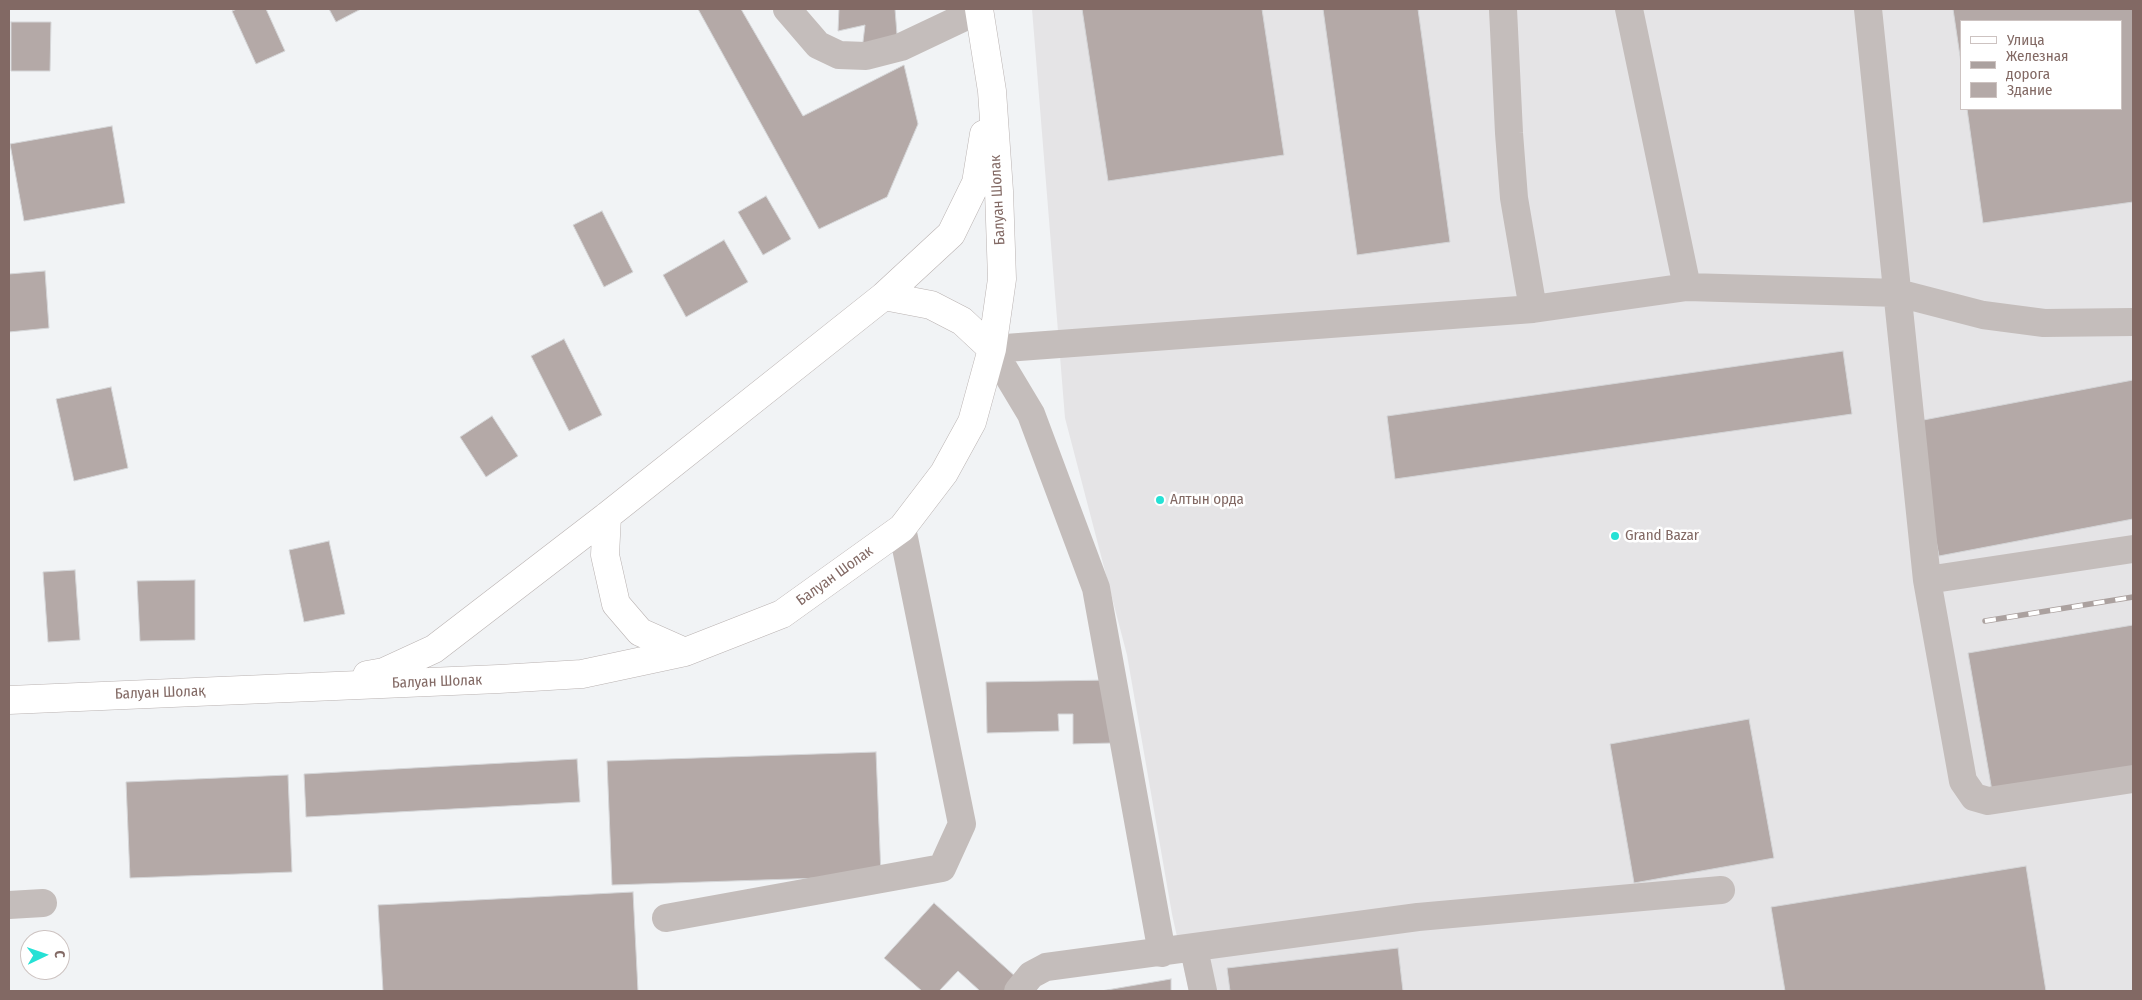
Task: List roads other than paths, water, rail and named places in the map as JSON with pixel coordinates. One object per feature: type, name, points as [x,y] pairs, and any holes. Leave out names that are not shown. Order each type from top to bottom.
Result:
[{"type":"main road","points":[[312,687],[384,672],[434,649],[607,516],[884,296],[951,234],[976,183],[992,91],[979,9]]},
{"type":"main road","name":"Балуан Шолак","points":[[312,687],[582,674],[685,652],[782,614],[902,528],[944,473],[972,422],[992,349],[1002,279],[999,191],[992,91]]},
{"type":"main road","points":[[884,296],[932,305],[962,321],[992,349]]},
{"type":"main road","points":[[607,516],[605,554],[616,604],[640,632],[685,652]]},
{"type":"main road","name":"Балуан Шолақ","points":[[9,700],[312,687]]},
{"type":"lane","points":[[787,9],[818,44],[839,55],[866,56],[901,47],[979,9]]},
{"type":"lane","points":[[1503,9],[1508,123],[1514,198],[1533,309]]},
{"type":"lane","points":[[1629,9],[1687,287]]},
{"type":"lane","points":[[1868,9],[1927,580],[1963,781],[1974,798],[1988,801],[2133,779]]},
{"type":"lane","points":[[1162,953],[1096,588],[1031,414],[992,349],[1533,309],[1687,287],[1898,292],[1983,315],[2044,324],[2133,322]]},
{"type":"lane","points":[[666,918],[942,868],[962,824],[902,528]]},
{"type":"lane","points":[[1927,580],[2133,549]]},
{"type":"lane","points":[[1018,991],[1031,976],[1046,968],[1418,918],[1721,890]]},
{"type":"lane","points":[[9,905],[43,903]]},
{"type":"lane","points":[[1194,949],[1203,991]]},
{"type":"railway","points":[[1985,621],[2133,597]]},
{"type":"place","name":"Алтын орда","points":[[1160,500]]},
{"type":"place","name":"Grand Bazar","points":[[1615,536]]}]
